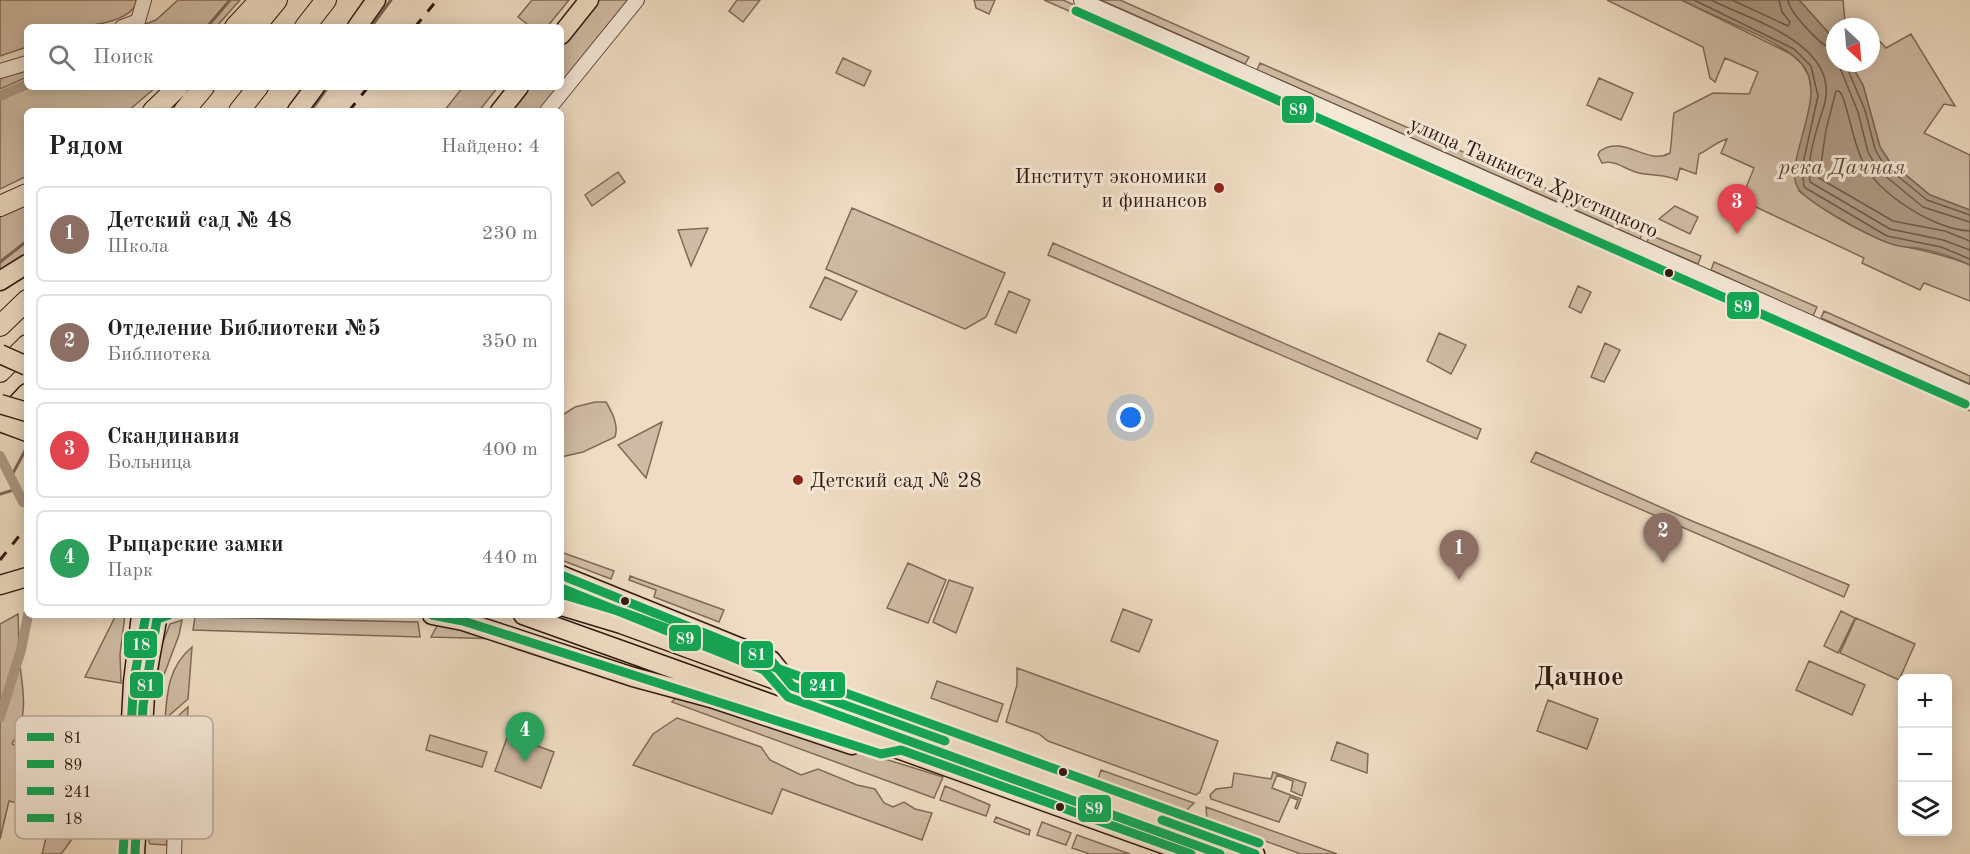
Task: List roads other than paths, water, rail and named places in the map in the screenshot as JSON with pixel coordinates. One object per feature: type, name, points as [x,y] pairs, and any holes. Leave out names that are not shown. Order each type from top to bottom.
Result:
[{"type":"highway","points":[[238,24],[260,0]]},
{"type":"highway","points":[[257,24],[277,0]]},
{"type":"highway","points":[[307,24],[326,0]]},
{"type":"highway","points":[[156,108],[175,90]]},
{"type":"highway","points":[[186,108],[202,90]]},
{"type":"highway","points":[[243,108],[256,90]]},
{"type":"highway","points":[[0,206],[24,195]]},
{"type":"highway","points":[[0,326],[24,303]]},
{"type":"highway","points":[[0,372],[24,348]]},
{"type":"main road","points":[[359,24],[376,0]]},
{"type":"main road","points":[[555,24],[575,0]]},
{"type":"main road","points":[[564,31],[589,0]]},
{"type":"main road","points":[[299,108],[313,90]]},
{"type":"main road","points":[[488,108],[503,90]]},
{"type":"main road","points":[[502,108],[517,90]]},
{"type":"main road","points":[[0,281],[24,266]]},
{"type":"main road","points":[[0,354],[24,365]]},
{"type":"main road","points":[[24,396],[0,422],[24,431]]},
{"type":"main road","points":[[0,404],[24,411]]},
{"type":"main road","points":[[564,576],[771,660],[792,686]]},
{"type":"main road","points":[[0,585],[24,578]]},
{"type":"main road","points":[[564,599],[581,612]]},
{"type":"main road","points":[[564,607],[621,624],[1255,854]]},
{"type":"main road","points":[[141,716],[156,618]]},
{"type":"main road","points":[[448,618],[711,698],[882,754],[901,750]]},
{"type":"main road","points":[[532,618],[1191,854]]},
{"type":"main road","points":[[125,854],[126,839]]},
{"type":"main road","points":[[135,839],[135,854]]},
{"type":"street","points":[[130,24],[138,21],[144,0]]},
{"type":"street","points":[[549,108],[638,0]]},
{"type":"street","name":"улица Танкиста Хрустицкого","points":[[1081,0],[1970,393]]},
{"type":"street","points":[[0,71],[24,64]]},
{"type":"water","name":"река Дачная","points":[[1682,0],[1799,0],[1826,30],[1826,72],[1855,72],[1863,85],[1880,147],[1889,161],[1930,195],[1970,210],[1970,265],[1935,252],[1886,242],[1831,213],[1800,191],[1795,180],[1795,166],[1811,94],[1809,78],[1802,64],[1779,46]]},
{"type":"waterway","points":[[210,24],[230,0]]},
{"type":"waterway","points":[[373,24],[391,0]]},
{"type":"waterway","points":[[0,96],[24,85]]},
{"type":"waterway","points":[[313,108],[326,90]]},
{"type":"waterway","points":[[0,262],[24,243]]},
{"type":"waterway","points":[[11,477],[24,453]]},
{"type":"waterway","points":[[0,456],[23,502]]},
{"type":"waterway","points":[[0,494],[17,489]]},
{"type":"waterway","points":[[0,717],[21,650],[27,618]]},
{"type":"railway","points":[[417,24],[437,0]]},
{"type":"railway","points":[[351,108],[366,90]]},
{"type":"railway","points":[[0,560],[24,530]]},
{"type":"place","name":"Институт экономики и финансов","points":[[1219,188]]},
{"type":"place","name":"Скандинавия","points":[[1737,234]]},
{"type":"place","name":"Детский сад № 28","points":[[798,480]]},
{"type":"place","name":"Отделение Библиотеки №5","points":[[1663,563]]},
{"type":"place","name":"Детский сад № 48","points":[[1459,580]]},
{"type":"place","name":"Рыцарские замки","points":[[525,762]]},
{"type":"district","name":"Дачное","points":[[1579,676]]}]
